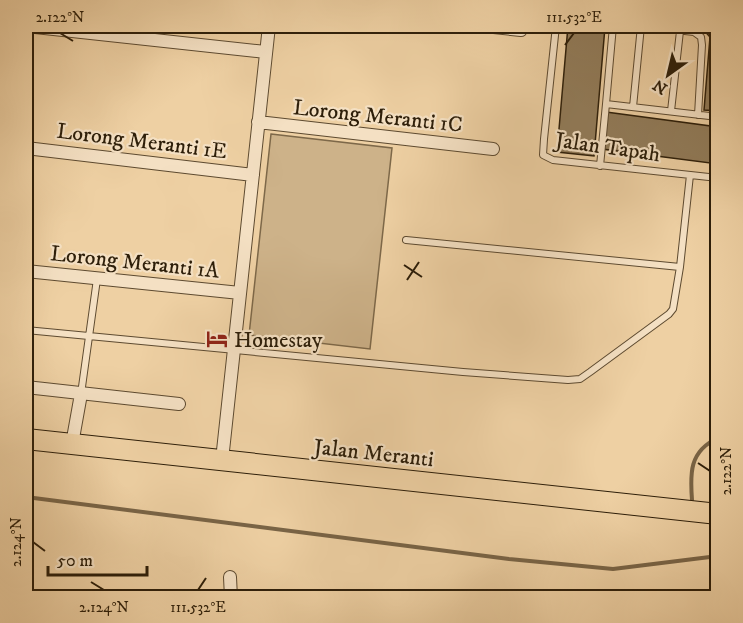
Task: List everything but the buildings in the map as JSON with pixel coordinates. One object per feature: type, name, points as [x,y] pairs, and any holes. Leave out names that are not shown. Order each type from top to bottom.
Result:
[{"type":"main road","name":"Jalan Meranti","points":[[26,439],[717,514]]},
{"type":"street","points":[[26,26],[266,52]]},
{"type":"street","points":[[222,460],[269,26]]},
{"type":"street","points":[[484,26],[521,30]]},
{"type":"street","name":"Lorong Meranti 1C","points":[[258,122],[493,149]]},
{"type":"street","name":"Lorong Meranti 1E","points":[[26,148],[253,175]]},
{"type":"street","name":"Lorong Meranti 1A","points":[[26,272],[240,293]]},
{"type":"street","points":[[26,387],[179,404]]},
{"type":"street","points":[[72,444],[81,394]]},
{"type":"street","points":[[230,577],[231,597]]},
{"type":"lane","name":"Jalan Tapah","points":[[556,26],[543,155],[553,160],[717,178]]},
{"type":"lane","points":[[600,166],[613,26]]},
{"type":"lane","points":[[633,107],[640,26],[694,32],[701,37],[702,45],[698,115]]},
{"type":"lane","points":[[671,111],[680,31]]},
{"type":"lane","points":[[606,104],[717,117]]},
{"type":"lane","points":[[26,330],[463,372],[567,380],[580,378],[673,309],[690,175]]},
{"type":"lane","points":[[406,240],[680,267]]},
{"type":"lane","points":[[81,394],[97,279]]},
{"type":"shaded area","points":[[271,134],[392,148],[370,349],[249,335]]},
{"type":"waterway","points":[[692,500],[693,464],[701,450],[718,438]]},
{"type":"waterway","points":[[26,497],[509,559],[613,569],[718,556]]},
{"type":"place","name":"Homestay","points":[[217,339]]}]
